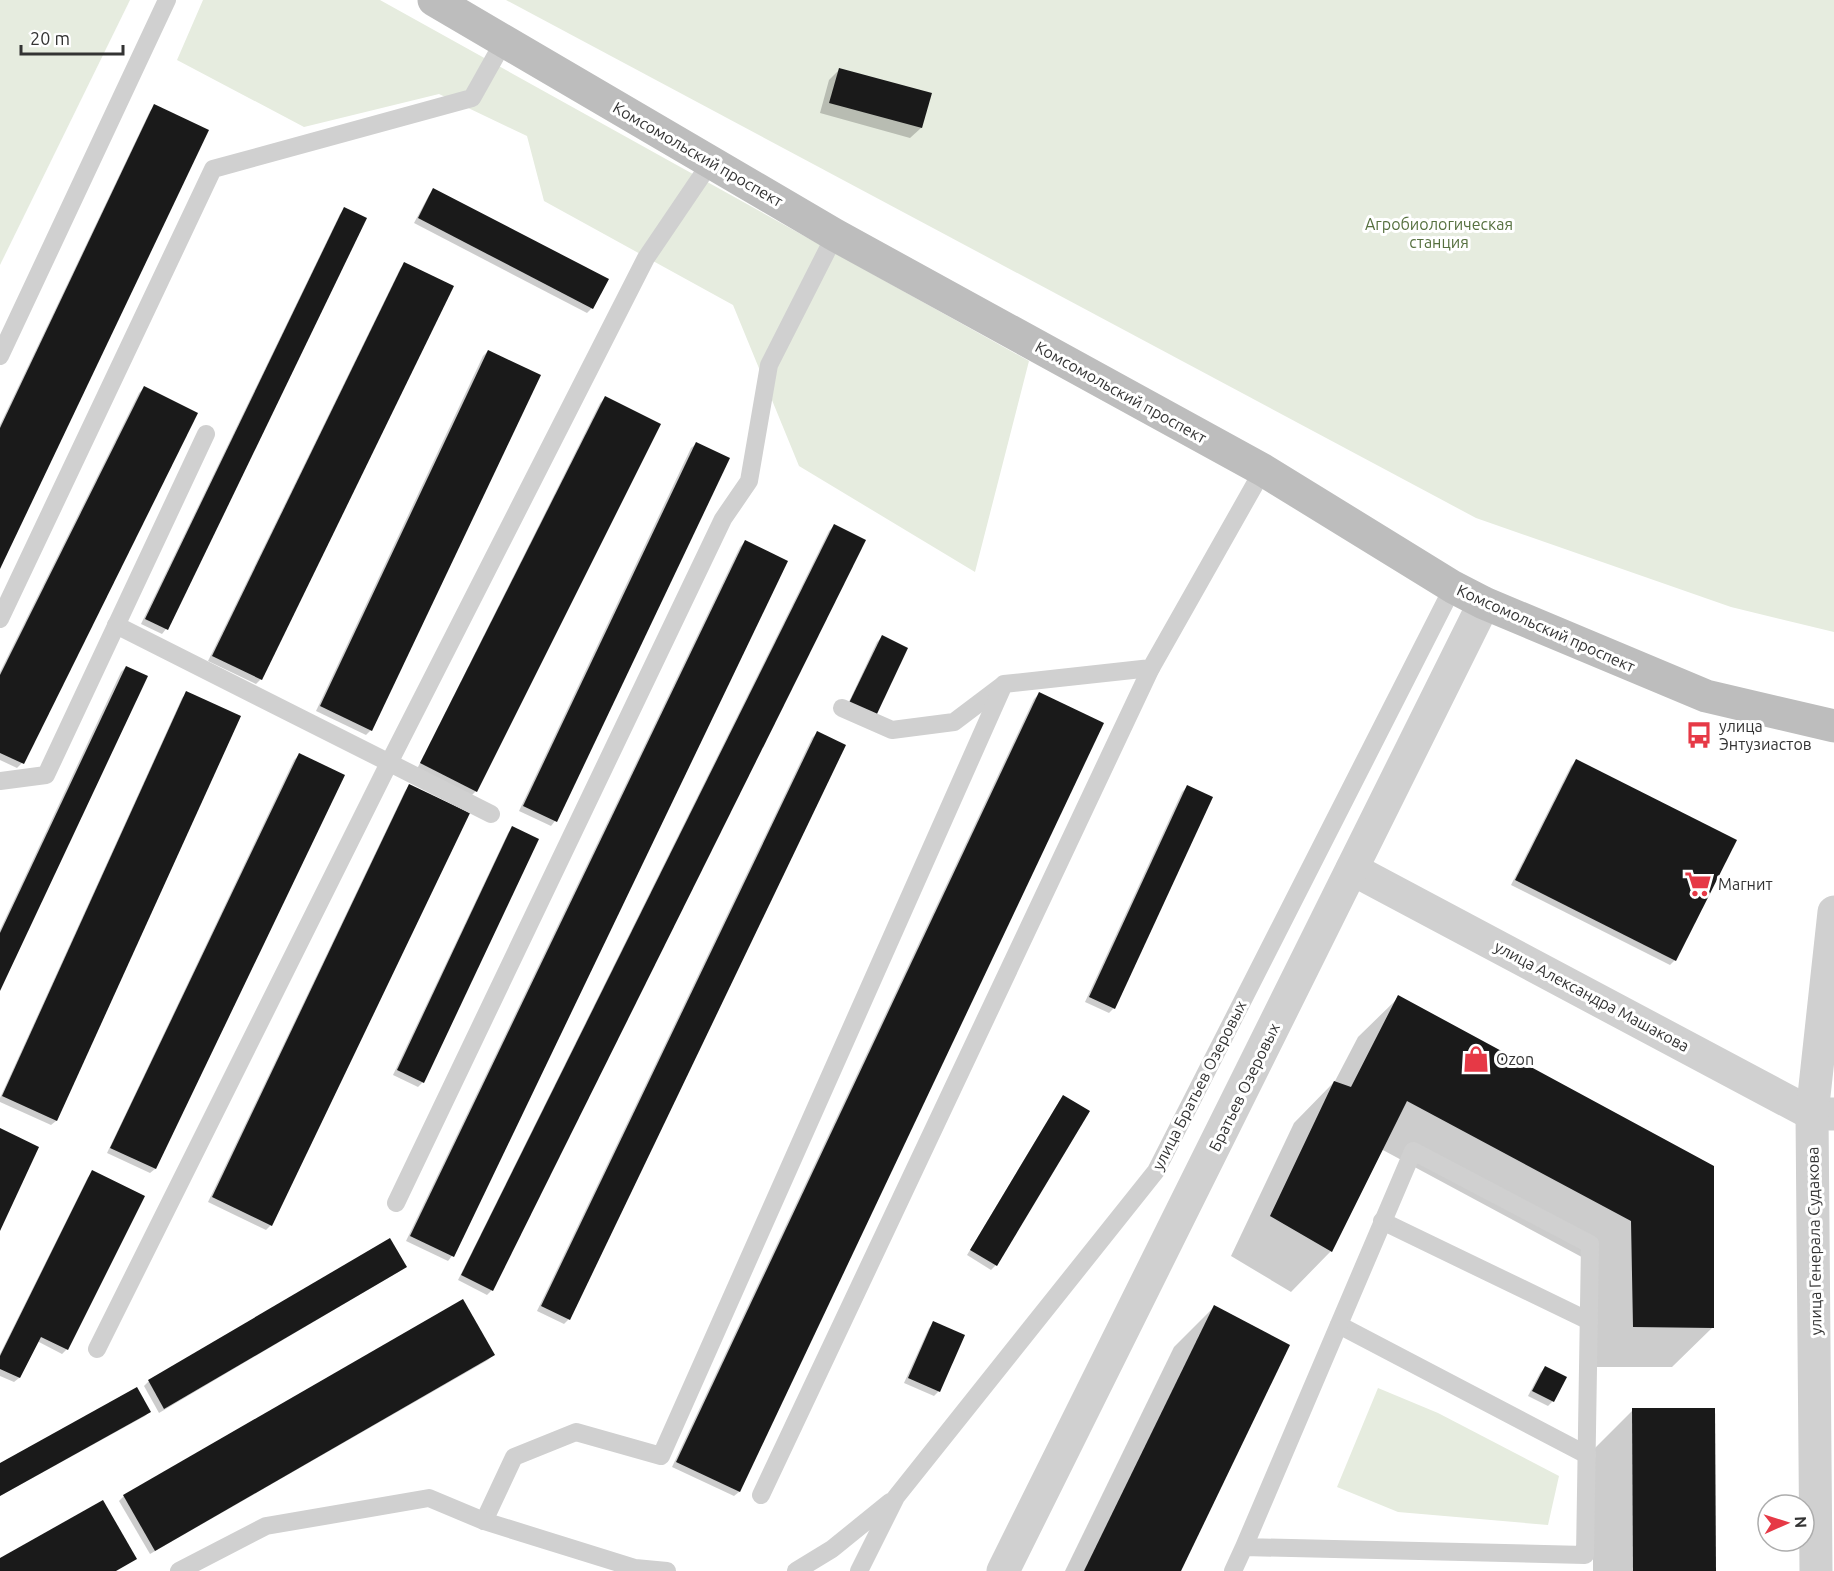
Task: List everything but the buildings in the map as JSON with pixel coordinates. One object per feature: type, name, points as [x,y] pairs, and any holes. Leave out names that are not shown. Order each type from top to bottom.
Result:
[{"type":"street","name":"Комсомольский проспект","points":[[434,0],[835,235],[1263,470],[1453,587],[1484,603],[1706,696],[1834,726]]},
{"type":"street","name":"Братьев Озеровых","points":[[1003,1571],[1484,603]]},
{"type":"street","name":"улица Александра Машакова","points":[[1352,869],[1823,1114]]},
{"type":"street","name":"улица Генерала Судакова","points":[[1816,1571],[1823,1114],[1834,912]]},
{"type":"lane","points":[[0,356],[167,0]]},
{"type":"lane","points":[[0,619],[213,169],[472,98],[504,41]]},
{"type":"lane","points":[[97,1349],[389,763],[646,258],[711,162]]},
{"type":"lane","points":[[396,1203],[723,519],[749,481],[770,365],[835,235]]},
{"type":"lane","points":[[0,781],[46,775],[206,434]]},
{"type":"lane","points":[[761,1495],[1151,668],[1263,470]]},
{"type":"lane","name":"улица Братьев Озеровых","points":[[859,1571],[896,1497],[1155,1171],[1453,587]]},
{"type":"lane","points":[[116,626],[491,814]]},
{"type":"lane","points":[[842,708],[892,730],[954,722],[1004,684],[1151,668]]},
{"type":"lane","points":[[484,1521],[514,1457],[576,1432],[661,1456],[1004,684]]},
{"type":"lane","points":[[1233,1571],[1413,1150],[1590,1244],[1585,1555],[1244,1547]]},
{"type":"lane","points":[[1382,1221],[1589,1321]]},
{"type":"lane","points":[[1339,1325],[1587,1455]]},
{"type":"lane","points":[[796,1571],[832,1549],[896,1497]]},
{"type":"lane","points":[[179,1571],[266,1526],[429,1498],[484,1521],[635,1569],[667,1571]]},
{"type":"green space","points":[[0,0],[130,0],[0,265]]},
{"type":"green space","points":[[203,0],[380,0],[1029,361],[975,572],[799,466],[733,305],[544,201],[527,136],[439,94],[304,127],[177,60]]},
{"type":"green space","name":"Агробиологическая станция","points":[[506,0],[1834,0],[1834,632],[1731,607],[1476,518]]},
{"type":"green space","points":[[1378,1388],[1438,1413],[1559,1476],[1548,1525],[1398,1512],[1337,1487]]},
{"type":"place","name":"улица Энтузиастов","points":[[1699,735]]},
{"type":"place","name":"Магнит","points":[[1698,884]]},
{"type":"place","name":"Ozon","points":[[1476,1059]]}]
